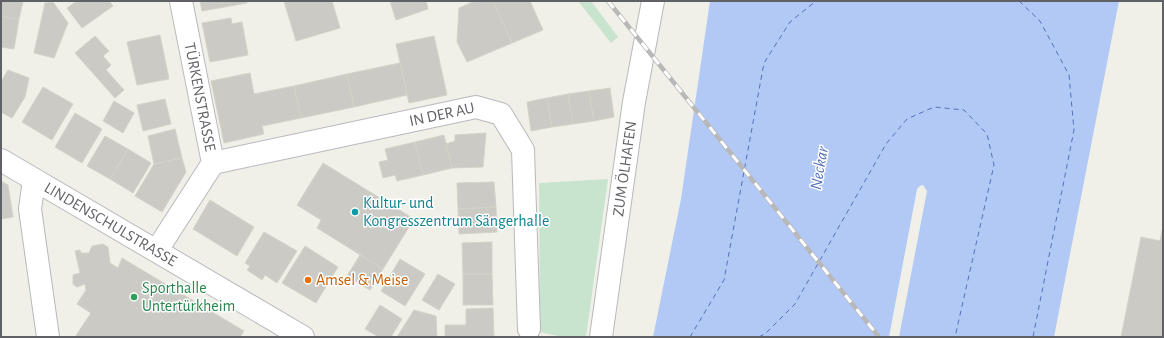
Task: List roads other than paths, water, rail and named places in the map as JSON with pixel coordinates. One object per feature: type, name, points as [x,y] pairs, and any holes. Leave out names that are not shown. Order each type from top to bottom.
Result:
[{"type":"street","name":"TÜRKENSTRASSE","points":[[157,250],[213,163],[180,1]]},
{"type":"street","name":"ZUM ÖLHAFEN","points":[[601,337],[634,102],[653,1]]},
{"type":"street","name":"IN DER AU","points":[[213,163],[476,107],[501,114],[523,150],[529,329]]},
{"type":"street","name":"LINDENSCHULSTRASSE","points":[[1,160],[304,337]]},
{"type":"street","points":[[34,180],[30,210],[48,337]]},
{"type":"water","name":"Neckar","points":[[710,1],[1119,1],[1054,337],[899,337],[927,191],[923,185],[917,189],[889,337],[653,337],[681,199]]},
{"type":"railway","points":[[608,1],[879,337]]},
{"type":"place","name":"Kultur- und Kongresszentrum Sängerhalle","points":[[355,212]]},
{"type":"place","name":"Amsel & Meise","points":[[308,280]]},
{"type":"place","name":"Sporthalle Untertürkheim","points":[[134,297]]}]
